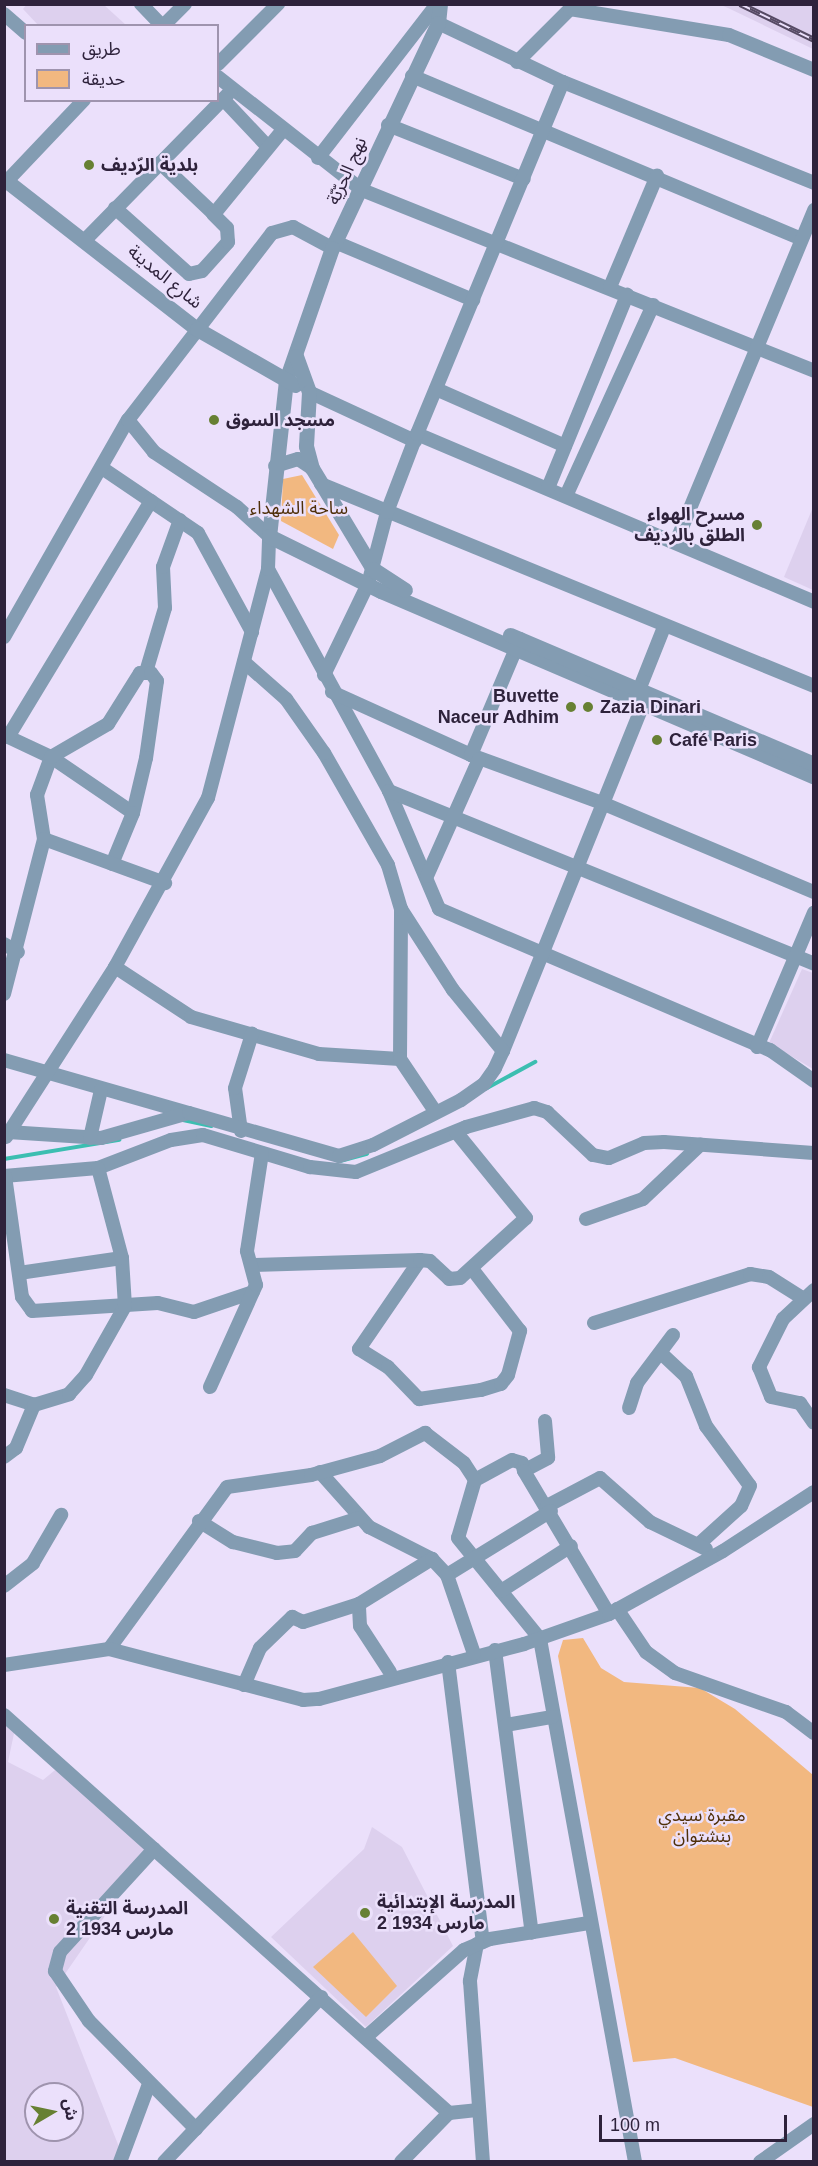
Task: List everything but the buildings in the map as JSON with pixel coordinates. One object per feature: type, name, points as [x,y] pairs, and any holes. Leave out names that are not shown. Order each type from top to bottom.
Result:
[{"type":"street","points":[[141,4],[160,24]]},
{"type":"street","points":[[164,24],[185,4]]},
{"type":"street","points":[[219,63],[278,4]]},
{"type":"street","points":[[318,158],[439,4]]},
{"type":"street","name":"نهج الحرّيّة","points":[[269,536],[286,380],[334,245],[362,190],[388,125],[438,23],[439,4]]},
{"type":"street","points":[[517,62],[572,7],[729,35],[813,70]]},
{"type":"street","points":[[4,14],[24,31]]},
{"type":"street","points":[[438,23],[563,82],[813,183]]},
{"type":"street","points":[[412,76],[657,176],[801,238]]},
{"type":"street","points":[[219,79],[226,95],[268,147]]},
{"type":"street","points":[[324,675],[368,585],[387,512],[416,437],[563,82]]},
{"type":"street","points":[[226,95],[282,131],[362,190],[610,287],[813,370]]},
{"type":"street","points":[[87,238],[226,95]]},
{"type":"street","points":[[6,180],[82,102]]},
{"type":"street","points":[[388,125],[524,179]]},
{"type":"street","points":[[213,214],[282,131]]},
{"type":"street","points":[[115,208],[189,274],[202,271],[228,242],[227,228],[159,163]]},
{"type":"street","points":[[610,287],[657,176]]},
{"type":"street","name":"شارع المدينة","points":[[6,180],[87,238],[197,329],[309,392]]},
{"type":"street","points":[[676,542],[813,210]]},
{"type":"street","points":[[4,637],[126,423],[277,229],[293,227],[473,300]]},
{"type":"street","points":[[548,488],[627,295]]},
{"type":"street","points":[[566,496],[653,305]]},
{"type":"street","points":[[296,356],[309,392],[306,446],[312,468],[373,569],[390,584],[518,644]]},
{"type":"street","points":[[590,385],[612,393]]},
{"type":"street","points":[[436,389],[565,446]]},
{"type":"street","points":[[309,392],[416,437],[548,488],[813,602]]},
{"type":"street","points":[[126,423],[154,452],[237,507],[269,536],[368,585],[813,764]]},
{"type":"street","points":[[275,466],[298,459],[312,468]]},
{"type":"street","points":[[104,464],[151,501],[180,520],[213,553],[254,628]]},
{"type":"street","points":[[321,484],[664,627],[813,686]]},
{"type":"street","points":[[133,813],[51,757],[6,736],[151,501]]},
{"type":"street","points":[[4,994],[18,952],[44,839],[37,795],[51,757],[114,719],[146,672],[165,608],[163,567],[180,520]]},
{"type":"street","points":[[6,1136],[115,967],[165,883],[208,798],[268,569],[269,536]]},
{"type":"street","points":[[268,569],[332,692],[389,791],[440,909],[757,1047],[770,1050],[813,1081]]},
{"type":"street","points":[[4,1060],[101,1090],[189,1113],[242,1131],[339,1156],[373,1145],[484,1084],[503,1051],[539,953],[602,803],[642,696],[664,627]]},
{"type":"street","points":[[427,876],[454,814],[518,644]]},
{"type":"street","points":[[244,662],[286,699],[324,753],[388,865],[401,909],[453,990],[503,1051]]},
{"type":"street","points":[[112,864],[133,813],[157,681],[146,672]]},
{"type":"street","points":[[332,692],[475,757],[602,803],[813,892]]},
{"type":"street","points":[[642,696],[813,777]]},
{"type":"street","points":[[389,791],[454,814],[577,864],[813,964]]},
{"type":"street","points":[[44,839],[165,883]]},
{"type":"street","points":[[401,909],[400,1059],[435,1111]]},
{"type":"street","points":[[757,1047],[813,913]]},
{"type":"street","points":[[4,944],[18,952]]},
{"type":"street","points":[[115,967],[191,1017],[319,1054],[400,1059]]},
{"type":"street","points":[[242,1131],[235,1088],[252,1034]]},
{"type":"street","points":[[90,1138],[101,1090]]},
{"type":"street","points":[[254,1292],[194,1312],[158,1304],[32,1311],[22,1297],[5,1176],[98,1168],[189,1136],[226,1139],[262,1153],[356,1172],[456,1132],[534,1108],[547,1112],[601,1157],[644,1143],[700,1144],[813,1153]]},
{"type":"street","points":[[6,1136],[90,1138],[189,1113]]},
{"type":"street","points":[[254,1265],[420,1260],[430,1261],[454,1280],[472,1269],[526,1218],[456,1132]]},
{"type":"street","points":[[586,1219],[643,1199],[700,1144]]},
{"type":"street","points":[[210,1387],[254,1292],[254,1265],[247,1251],[262,1153]]},
{"type":"street","points":[[4,1395],[34,1405],[69,1394],[86,1375],[125,1306],[122,1258],[98,1168]]},
{"type":"street","points":[[19,1273],[122,1258]]},
{"type":"street","points":[[420,1260],[359,1349],[388,1367],[419,1399],[481,1390],[501,1384],[508,1375],[520,1331],[514,1317],[472,1269]]},
{"type":"street","points":[[594,1323],[750,1274],[769,1277],[809,1294],[783,1319],[759,1367],[771,1396],[800,1404],[813,1423]]},
{"type":"street","points":[[629,1408],[637,1383],[662,1354],[673,1335]]},
{"type":"street","points":[[662,1354],[691,1383],[706,1426],[750,1486],[741,1506],[699,1544]]},
{"type":"street","points":[[4,1457],[16,1449],[34,1405]]},
{"type":"street","points":[[524,1471],[549,1455],[545,1421]]},
{"type":"street","points":[[109,1649],[217,1497],[240,1482],[320,1472],[380,1456],[425,1433],[464,1463],[475,1480]]},
{"type":"street","points":[[635,2162],[589,1923],[540,1639],[501,1591],[470,1559],[458,1539],[475,1480],[512,1460],[522,1463],[524,1471],[613,1611],[645,1652],[675,1673],[786,1712],[813,1733]]},
{"type":"street","points":[[320,1472],[360,1518],[432,1559],[447,1575],[474,1654]]},
{"type":"street","points":[[447,1575],[549,1508],[600,1478],[650,1522],[716,1554]]},
{"type":"street","points":[[4,1665],[109,1649],[244,1685],[319,1699],[474,1654],[540,1639],[613,1611],[716,1554],[813,1492]]},
{"type":"street","points":[[4,1586],[33,1563],[61,1515]]},
{"type":"street","points":[[199,1521],[233,1542],[277,1553],[295,1551],[312,1533],[360,1518]]},
{"type":"street","points":[[501,1591],[571,1546]]},
{"type":"street","points":[[244,1685],[260,1648],[292,1617],[303,1622],[359,1604],[432,1559]]},
{"type":"street","points":[[359,1604],[360,1626],[390,1671]]},
{"type":"street","points":[[495,1650],[532,1933]]},
{"type":"street","points":[[448,1662],[480,1943],[470,1981],[483,2162]]},
{"type":"street","points":[[4,1715],[449,2113]]},
{"type":"street","points":[[506,1725],[552,1717]]},
{"type":"street","points":[[154,1849],[55,1965],[90,2021],[195,2129]]},
{"type":"street","points":[[366,2037],[451,1959],[480,1943],[589,1923]]},
{"type":"street","points":[[164,2162],[321,1997]]},
{"type":"street","points":[[120,2162],[149,2084]]},
{"type":"street","points":[[401,2162],[449,2113],[480,2110]]},
{"type":"street","points":[[760,2162],[813,2124]]},
{"type":"shaded area","points":[[27,4],[104,5],[125,24],[37,24],[23,9]]},
{"type":"shaded area","points":[[721,5],[813,5],[813,49],[728,8]]},
{"type":"shaded area","points":[[813,507],[813,590],[784,577]]},
{"type":"shaded area","points":[[802,969],[813,973],[813,1069],[769,1043]]},
{"type":"shaded area","name":"المدرسة التقنية 2 مارس 1934","points":[[4,1714],[16,1724],[8,1762],[43,1780],[60,1766],[149,1852],[56,1987],[121,2152],[117,2161],[5,2161]]},
{"type":"shaded area","name":"المدرسة الإبتدائية 2 مارس 1934","points":[[372,1827],[402,1847],[453,1946],[366,2027],[271,1937],[364,1849]]},
{"type":"green space","name":"ساحة الشهداء","points":[[302,475],[339,535],[333,549],[281,521],[283,479]]},
{"type":"green space","name":"مقبرة سيدي بنشتوان","points":[[583,1638],[601,1668],[624,1682],[700,1688],[735,1709],[813,1775],[813,2107],[675,2058],[633,2062],[558,1656],[563,1640]]},
{"type":"green space","points":[[353,1932],[397,1986],[366,2017],[313,1967]]},
{"type":"waterway","points":[[487,1088],[535,1062]]},
{"type":"waterway","points":[[183,1120],[211,1126]]},
{"type":"waterway","points":[[4,1159],[119,1140]]},
{"type":"waterway","points":[[340,1161],[367,1154]]},
{"type":"railway","points":[[740,4],[814,40]]},
{"type":"place","name":"بلدية الرّديف","points":[[89,165]]},
{"type":"place","name":"مسجد السوق","points":[[214,420]]},
{"type":"place","name":"مسرح الهواء الطلق بالرديف","points":[[757,525]]},
{"type":"place","name":"Buvette Naceur Adhim","points":[[571,707]]},
{"type":"place","name":"Zazia Dinari","points":[[588,707]]},
{"type":"place","name":"Café Paris","points":[[657,740]]},
{"type":"place","name":"المدرسة الإبتدائية 2 مارس 1934","points":[[365,1913]]},
{"type":"place","name":"المدرسة التقنية 2 مارس 1934","points":[[54,1919]]}]
